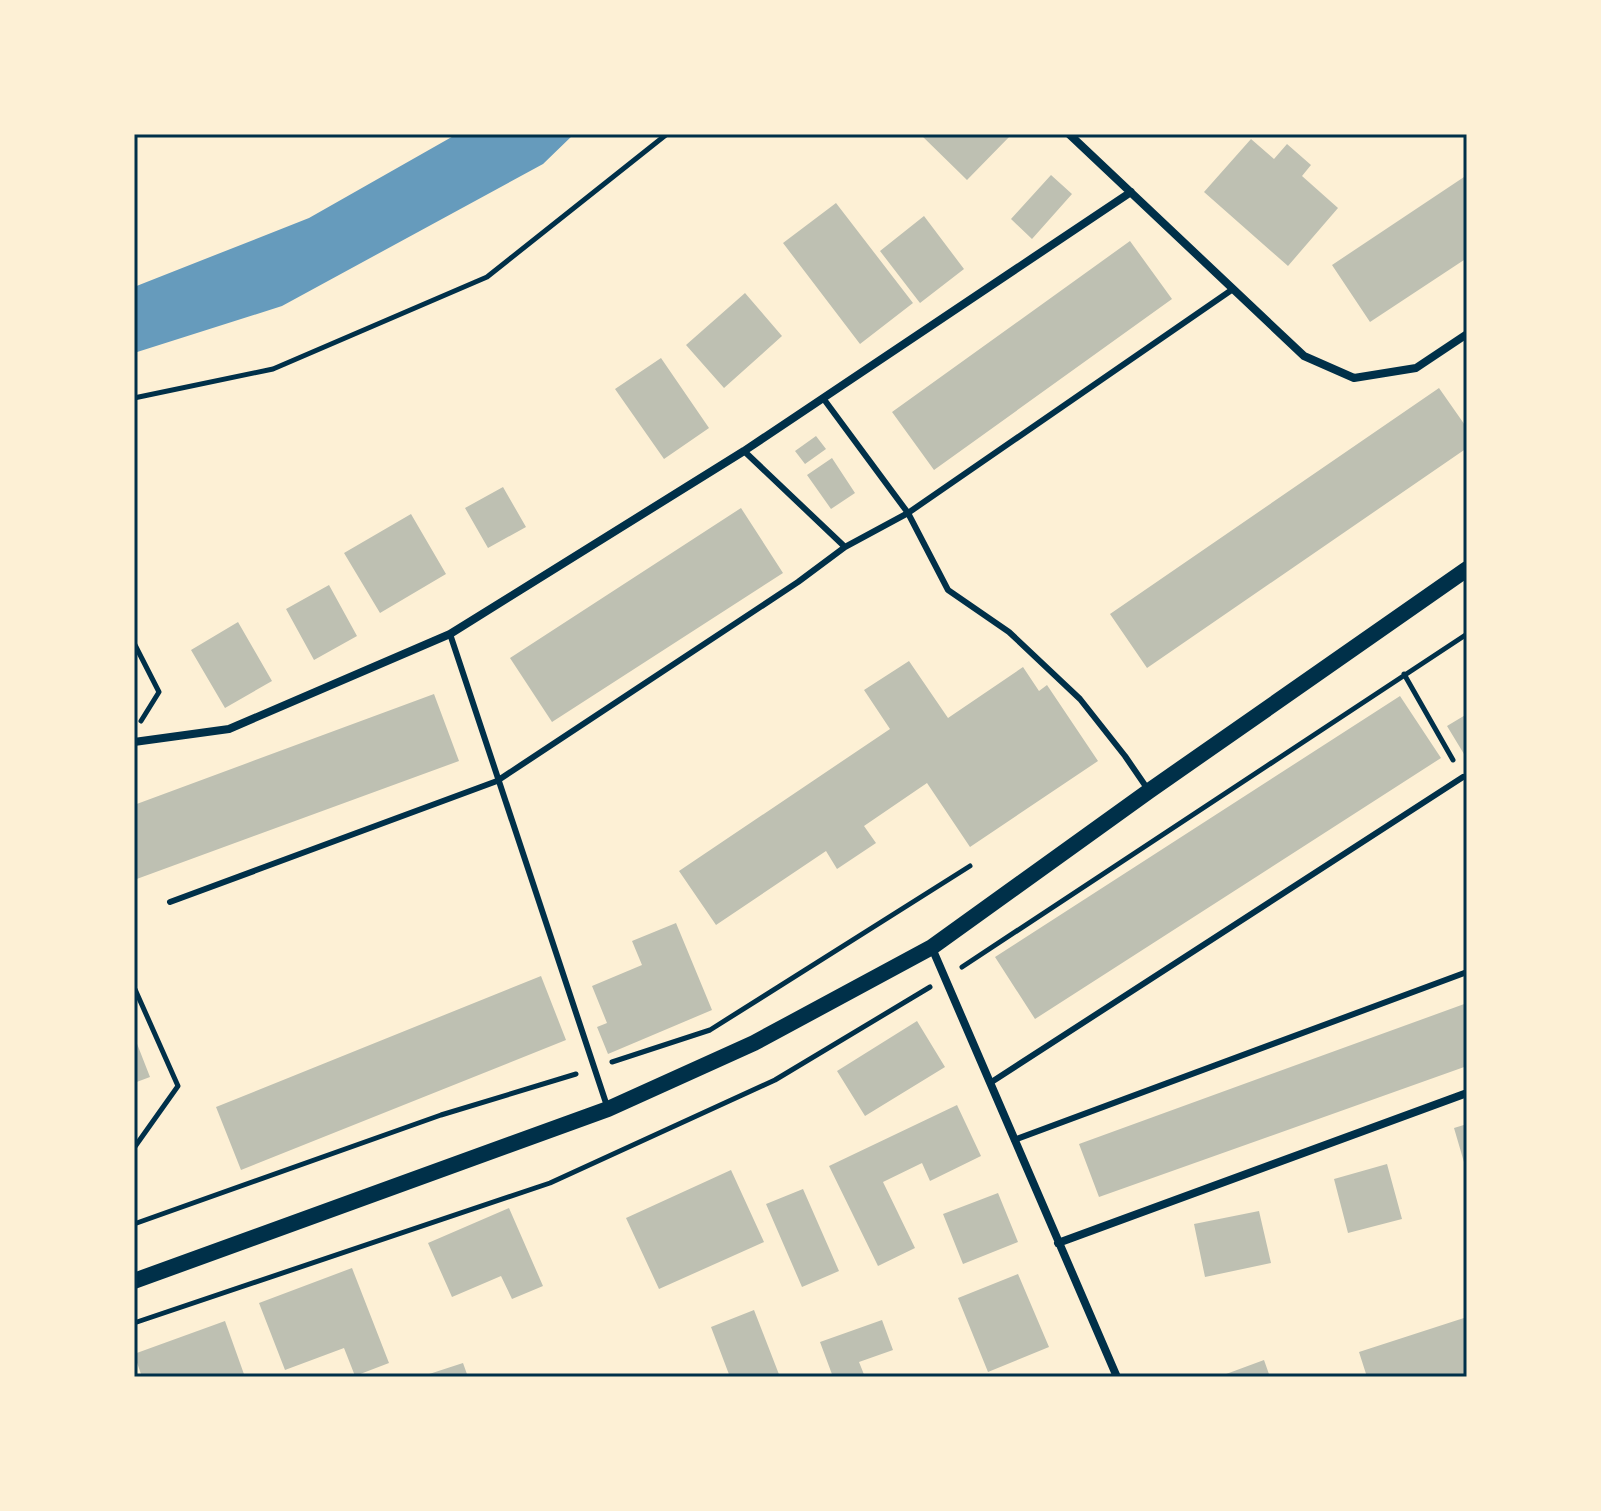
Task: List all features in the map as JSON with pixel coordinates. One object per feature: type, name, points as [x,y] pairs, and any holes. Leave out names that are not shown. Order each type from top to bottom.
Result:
[{"type":"main road","points":[[134,1281],[608,1109],[754,1043],[932,947],[1467,569]]},
{"type":"street","points":[[1069,134],[1304,356],[1354,378],[1416,368],[1467,334]]},
{"type":"street","points":[[134,742],[229,729],[450,634],[744,451],[1131,192]]},
{"type":"street","points":[[932,947],[1117,1377]]},
{"type":"street","points":[[1058,1243],[1467,1093]]},
{"type":"lane","points":[[170,902],[497,781],[798,582],[845,547],[908,513],[1233,289]]},
{"type":"lane","points":[[823,398],[908,513],[948,590],[1009,632],[1080,699],[1149,791]]},
{"type":"lane","points":[[744,451],[845,547]]},
{"type":"lane","points":[[450,634],[608,1109]]},
{"type":"lane","points":[[990,1083],[1463,777]]},
{"type":"lane","points":[[1014,1140],[1467,972]]},
{"type":"path","points":[[134,398],[273,369],[487,277],[667,134]]},
{"type":"path","points":[[134,643],[159,692],[141,721],[146,741]]},
{"type":"path","points":[[1404,674],[1463,777]]},
{"type":"path","points":[[134,1224],[441,1115],[710,1030],[970,866]]},
{"type":"path","points":[[134,987],[178,1086],[134,1148]]},
{"type":"water","points":[[457,134],[574,134],[543,164],[282,306],[134,353],[134,287],[309,218]]},
{"type":"building","points":[[920,134],[1012,134],[967,180]]},
{"type":"building","points":[[1251,139],[1274,159],[1287,144],[1311,165],[1302,176],[1338,208],[1288,266],[1204,192]]},
{"type":"building","points":[[1051,175],[1072,194],[1032,239],[1011,219]]},
{"type":"building","points":[[1467,175],[1467,258],[1370,322],[1332,265]]},
{"type":"building","points":[[836,203],[913,303],[860,344],[783,243]]},
{"type":"building","points":[[924,216],[964,269],[920,303],[880,251]]},
{"type":"building","points":[[1130,241],[1172,299],[934,470],[892,412]]},
{"type":"building","points":[[745,293],[782,336],[724,388],[686,345]]},
{"type":"building","points":[[661,358],[709,428],[664,459],[615,389]]},
{"type":"building","points":[[1439,388],[1467,428],[1467,448],[1147,668],[1110,614]]},
{"type":"building","points":[[816,436],[826,449],[805,464],[795,451]]},
{"type":"building","points":[[832,458],[855,493],[831,509],[807,475]]},
{"type":"building","points":[[503,487],[526,527],[488,548],[465,508]]},
{"type":"building","points":[[741,508],[783,573],[552,722],[510,658]]},
{"type":"building","points":[[411,514],[446,574],[380,613],[344,553]]},
{"type":"building","points":[[329,585],[357,636],[314,660],[286,609]]},
{"type":"building","points":[[238,622],[272,681],[225,708],[191,650]]},
{"type":"building","points":[[909,661],[948,718],[1023,667],[1039,691],[1047,685],[1098,761],[970,847],[927,783],[864,826],[876,843],[837,869],[826,851],[716,925],[679,871],[890,729],[864,690]]},
{"type":"building","points":[[434,694],[459,761],[134,880],[134,805]]},
{"type":"building","points":[[1400,696],[1441,758],[1035,1019],[995,957]]},
{"type":"building","points":[[1467,714],[1467,759],[1447,726]]},
{"type":"building","points":[[676,923],[712,1010],[608,1054],[597,1027],[607,1023],[592,986],[642,965],[632,941]]},
{"type":"building","points":[[541,976],[566,1040],[241,1170],[216,1107]]},
{"type":"building","points":[[1467,1003],[1467,1066],[1099,1197],[1079,1144]]},
{"type":"building","points":[[917,1021],[945,1067],[865,1116],[837,1071]]},
{"type":"building","points":[[134,1036],[150,1077],[134,1083]]},
{"type":"building","points":[[957,1105],[981,1156],[930,1181],[922,1163],[883,1182],[915,1248],[878,1266],[829,1166]]},
{"type":"building","points":[[1467,1124],[1467,1169],[1466,1169],[1454,1128]]},
{"type":"building","points":[[1387,1164],[1402,1219],[1348,1233],[1334,1179]]},
{"type":"building","points":[[731,1170],[764,1242],[659,1289],[626,1218]]},
{"type":"building","points":[[803,1189],[839,1271],[802,1287],[766,1204]]},
{"type":"building","points":[[998,1193],[1018,1242],[963,1264],[943,1214]]},
{"type":"building","points":[[509,1208],[543,1286],[512,1299],[501,1276],[452,1297],[428,1243]]},
{"type":"building","points":[[1259,1211],[1271,1263],[1205,1277],[1194,1224]]},
{"type":"building","points":[[352,1268],[389,1363],[355,1376],[344,1348],[285,1370],[259,1303]]},
{"type":"building","points":[[1018,1274],[1049,1347],[988,1372],[958,1298]]},
{"type":"building","points":[[754,1310],[780,1377],[730,1377],[711,1327]]},
{"type":"building","points":[[1467,1317],[1467,1377],[1367,1377],[1359,1352]]},
{"type":"building","points":[[882,1320],[893,1350],[859,1362],[865,1377],[833,1377],[820,1342]]},
{"type":"building","points":[[225,1321],[245,1377],[142,1377],[134,1354]]},
{"type":"building","points":[[1264,1360],[1270,1377],[1218,1377]]},
{"type":"building","points":[[463,1363],[468,1377],[423,1377],[423,1376]]}]
